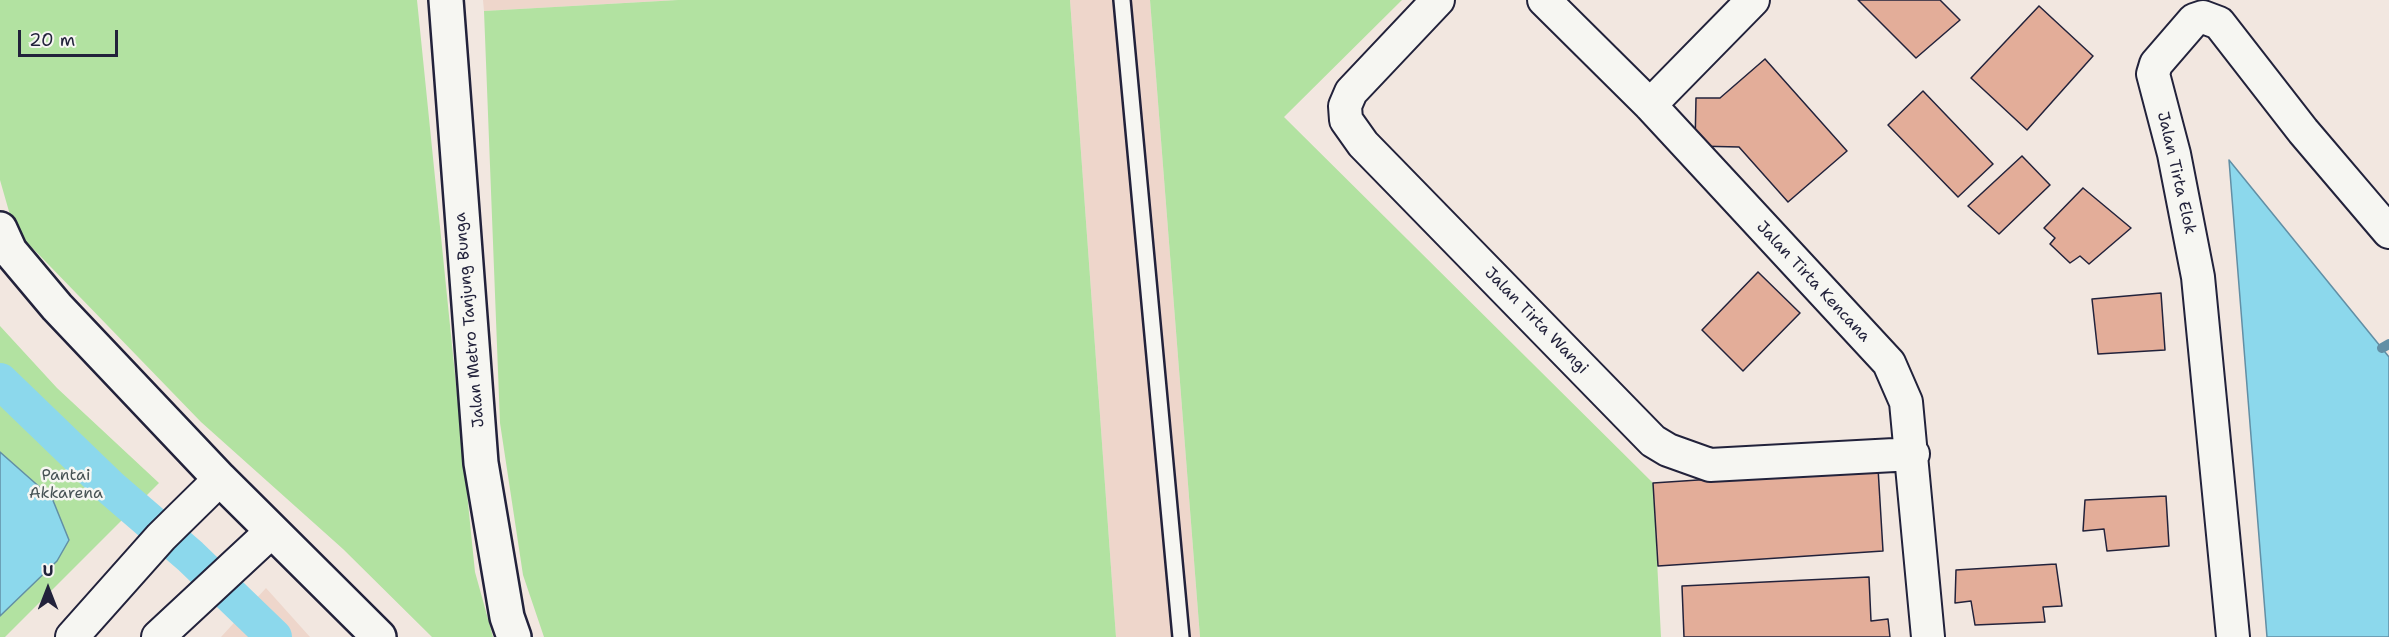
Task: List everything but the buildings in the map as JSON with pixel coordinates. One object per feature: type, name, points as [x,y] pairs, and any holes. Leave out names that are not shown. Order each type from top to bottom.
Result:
[{"type":"main road","name":"Jalan Metro Tanjung Bunga","points":[[446,0],[481,463],[507,617],[514,637]]},
{"type":"main road","points":[[0,229],[10,251],[57,307],[220,479],[261,541],[379,637]]},
{"type":"street","name":"Jalan Tirta Wangi","points":[[1438,0],[1351,92],[1345,106],[1346,120],[1363,144],[1653,441],[1668,450],[1710,465],[1913,454]]},
{"type":"street","name":"Jalan Tirta Kencana","points":[[1544,0],[1650,105],[1889,363],[1906,402],[1913,454],[1928,637]]},
{"type":"street","points":[[1650,105],[1753,0]]},
{"type":"street","name":"Jalan Tirta Elok","points":[[2233,637],[2198,277],[2174,154],[2153,74],[2156,64],[2194,20],[2203,17],[2219,23],[2304,131],[2389,232]]},
{"type":"street","points":[[72,637],[161,537],[220,479]]},
{"type":"street","points":[[178,631],[209,590],[261,541]]},
{"type":"lane","points":[[1122,0],[1181,637]]},
{"type":"shaded area","points":[[483,0],[677,0],[484,11]]},
{"type":"shaded area","points":[[1070,0],[1150,0],[1200,637],[1116,637]]},
{"type":"shaded area","points":[[266,588],[310,637],[221,637]]},
{"type":"green space","points":[[0,0],[417,0],[475,572],[493,637],[432,637],[343,549],[201,422],[14,229],[0,180]]},
{"type":"green space","points":[[678,0],[1070,0],[1116,637],[544,637],[523,575],[500,423],[484,11]]},
{"type":"green space","points":[[1150,0],[1402,0],[1284,117],[1653,483],[1661,637],[1200,637]]},
{"type":"green space","name":"Pantai Akkarena","points":[[0,326],[57,388],[159,483],[5,637],[0,637]]},
{"type":"water","points":[[2229,160],[2389,357],[2389,637],[2267,637]]},
{"type":"water","points":[[0,452],[52,498],[69,540],[57,561],[0,616]]},
{"type":"waterway","points":[[2382,348],[2389,344]]},
{"type":"waterway","points":[[0,381],[111,488],[190,556],[274,637]]}]
